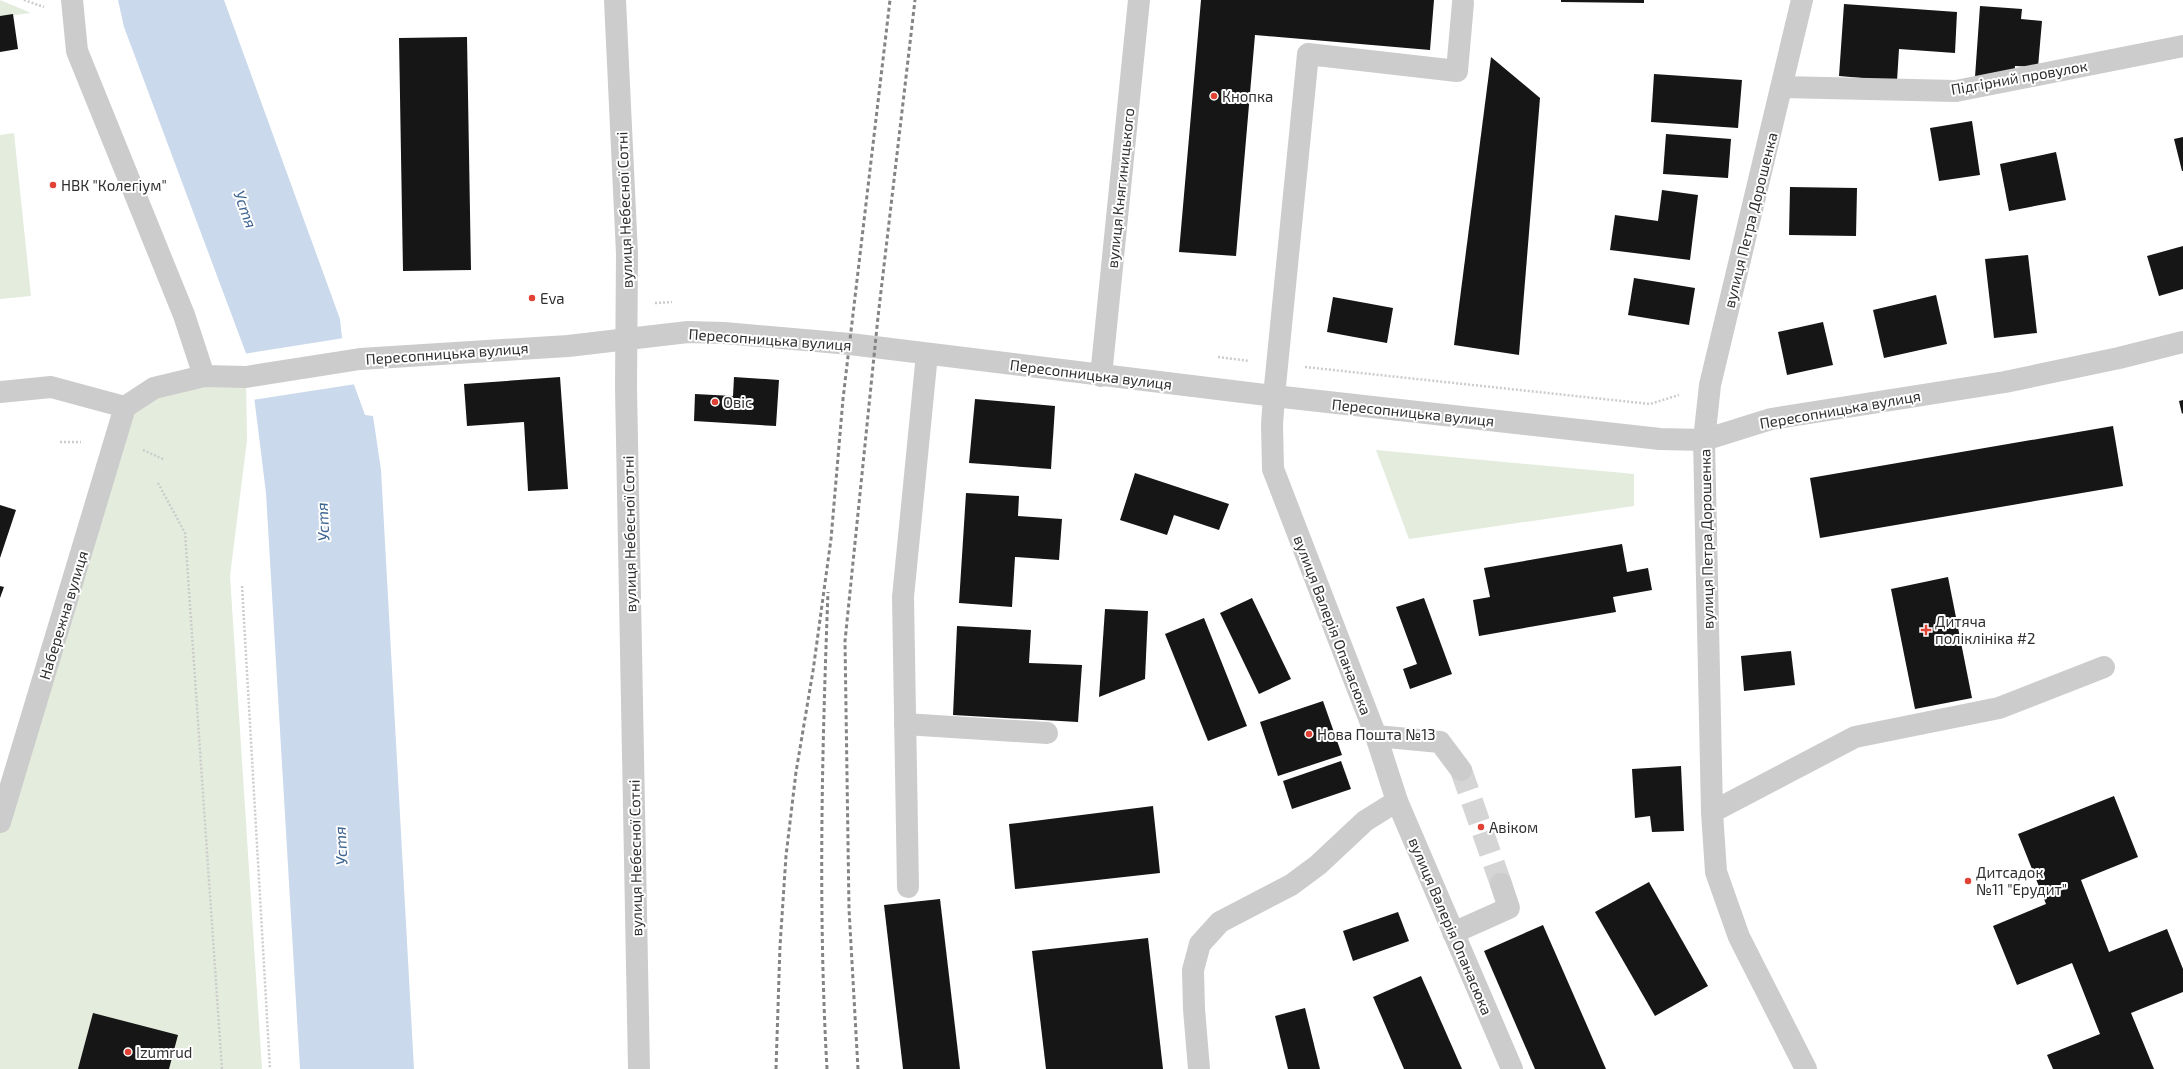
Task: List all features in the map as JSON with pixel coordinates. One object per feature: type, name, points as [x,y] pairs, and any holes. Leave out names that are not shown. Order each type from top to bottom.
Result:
[{"type":"street","points":[[72,0],[77,51],[184,315],[204,376]]},
{"type":"street","name":"вулиця Небесної Сотні","points":[[614,0],[627,254],[626,338],[639,1069]]},
{"type":"street","name":"вулиця Княгиницького","points":[[1101,376],[1139,0]]},
{"type":"street","name":"вулиця Петра Дорошенка","points":[[1802,0],[1710,385],[1704,440],[1712,812],[1716,872],[1739,937],[1806,1069]]},
{"type":"street","name":"вулиця Валерія Опанасюка","points":[[1463,3],[1457,71],[1308,54],[1274,396],[1272,425],[1272,469],[1376,736],[1397,801],[1512,1069]]},
{"type":"street","name":"Підгірний провулок","points":[[1782,87],[1956,91],[2183,46]]},
{"type":"street","name":"Пересопницька вулиця","points":[[125,407],[154,388],[204,376],[246,377],[360,359],[568,346],[626,338],[688,332],[724,333],[850,344],[1101,376],[1274,396],[1660,439],[1704,440],[1771,419],[2005,382],[2119,358],[2183,342]]},
{"type":"street","points":[[908,886],[903,597],[927,354]]},
{"type":"street","points":[[0,392],[51,387],[125,407]]},
{"type":"street","name":"Набережна вулиця","points":[[0,822],[125,407]]},
{"type":"street","points":[[1712,812],[1855,737],[1998,708],[2104,667]]},
{"type":"street","points":[[905,724],[1047,733]]},
{"type":"street","points":[[1376,736],[1440,742],[1461,770]]},
{"type":"street","points":[[1199,1069],[1194,1009],[1193,970],[1200,944],[1220,922],[1291,885],[1318,865],[1366,821],[1397,801]]},
{"type":"street","points":[[1453,933],[1509,908],[1501,884]]},
{"type":"path","points":[[626,308],[673,302]]},
{"type":"path","points":[[1214,357],[1650,404],[1710,385]]},
{"type":"path","points":[[60,442],[81,442]]},
{"type":"path","points":[[143,450],[163,459]]},
{"type":"path","points":[[158,483],[185,533],[222,1069]]},
{"type":"path","points":[[242,586],[270,1069]]},
{"type":"green space","points":[[0,0],[31,13],[0,17]]},
{"type":"green space","points":[[14,133],[31,296],[0,299],[0,135]]},
{"type":"green space","points":[[246,377],[247,440],[230,576],[262,1069],[0,1069],[0,822],[125,407],[154,388]]},
{"type":"green space","points":[[1376,450],[1634,474],[1634,506],[1409,539]]},
{"type":"water","name":"Устя","points":[[118,0],[224,0],[340,319],[344,357],[365,415],[373,416],[381,470],[414,1069],[300,1069],[266,493],[250,364],[124,27]]},
{"type":"pier","points":[[344,338],[346,356],[356,384],[252,400],[248,365],[243,354]]},
{"type":"building","points":[[1201,0],[1434,0],[1430,50],[1255,35],[1236,256],[1179,252]]},
{"type":"building","points":[[1561,0],[1644,0],[1644,3],[1561,2]]},
{"type":"building","points":[[1844,4],[1957,12],[1955,53],[1899,49],[1897,81],[1839,76]]},
{"type":"building","points":[[1980,6],[2022,9],[2021,19],[2042,21],[2038,67],[2015,66],[2014,80],[1975,77]]},
{"type":"building","points":[[13,14],[18,49],[0,52],[0,16]]},
{"type":"building","points":[[467,37],[471,270],[403,271],[399,38]]},
{"type":"building","points":[[1491,57],[1540,98],[1519,355],[1454,345]]},
{"type":"building","points":[[1654,74],[1742,80],[1738,128],[1651,122]]},
{"type":"building","points":[[1972,121],[1980,175],[1939,181],[1930,128]]},
{"type":"building","points":[[1666,134],[1731,139],[1728,178],[1663,174]]},
{"type":"building","points":[[2183,137],[2183,171],[2182,171],[2174,139]]},
{"type":"building","points":[[2056,152],[2066,200],[2009,211],[2000,164]]},
{"type":"building","points":[[1790,187],[1857,188],[1856,236],[1789,235]]},
{"type":"building","points":[[1662,190],[1698,195],[1690,260],[1610,250],[1615,215],[1658,221]]},
{"type":"building","points":[[2183,246],[2183,289],[2159,296],[2147,256]]},
{"type":"building","points":[[2028,255],[2037,333],[1994,338],[1985,259]]},
{"type":"building","points":[[1634,278],[1695,288],[1689,325],[1628,315]]},
{"type":"building","points":[[1936,295],[1947,344],[1884,358],[1873,310]]},
{"type":"building","points":[[1333,297],[1393,308],[1387,343],[1327,332]]},
{"type":"building","points":[[1823,322],[1833,365],[1787,375],[1778,332]]},
{"type":"building","points":[[560,377],[568,489],[528,491],[524,422],[467,426],[464,384]]},
{"type":"building","points":[[734,377],[779,380],[776,426],[694,421],[695,394],[733,396]]},
{"type":"building","points":[[975,399],[1055,406],[1051,469],[969,463]]},
{"type":"building","points":[[2183,400],[2183,413],[2182,414],[2179,401]]},
{"type":"building","points":[[2113,426],[2123,486],[1820,538],[1810,478]]},
{"type":"building","points":[[1135,473],[1229,504],[1219,530],[1174,515],[1167,535],[1120,520]]},
{"type":"building","points":[[966,493],[1019,496],[1018,516],[1062,519],[1059,560],[1015,557],[1012,607],[959,603]]},
{"type":"building","points":[[0,505],[16,510],[0,558]]},
{"type":"building","points":[[1622,544],[1627,572],[1648,568],[1652,590],[1613,597],[1616,612],[1479,636],[1473,600],[1490,597],[1484,568]]},
{"type":"building","points":[[1948,577],[1972,698],[1915,709],[1891,589]]},
{"type":"building","points":[[0,586],[4,587],[0,598]]},
{"type":"building","points":[[1252,598],[1291,679],[1259,694],[1220,613]]},
{"type":"building","points":[[1424,598],[1452,674],[1410,689],[1403,669],[1417,664],[1396,607]]},
{"type":"building","points":[[1105,609],[1148,611],[1145,679],[1099,697]]},
{"type":"building","points":[[1204,618],[1247,726],[1208,741],[1165,634]]},
{"type":"building","points":[[957,626],[1031,630],[1029,663],[1082,665],[1078,722],[953,715]]},
{"type":"building","points":[[1791,651],[1795,685],[1744,691],[1741,656]]},
{"type":"building","points":[[1323,701],[1342,755],[1278,776],[1260,722]]},
{"type":"building","points":[[1341,761],[1351,789],[1292,809],[1283,781]]},
{"type":"building","points":[[1681,766],[1684,831],[1652,832],[1650,816],[1635,818],[1632,769]]},
{"type":"building","points":[[2114,796],[2138,857],[2081,880],[2109,952],[2167,929],[2183,969],[2183,992],[2131,1013],[2154,1069],[2053,1069],[2047,1055],[2100,1034],[2072,963],[2017,985],[1993,926],[2046,904],[2018,834]]},
{"type":"building","points":[[1153,806],[1160,873],[1015,889],[1009,824]]},
{"type":"building","points":[[1649,882],[1708,986],[1655,1016],[1595,912]]},
{"type":"building","points":[[940,899],[960,1069],[903,1069],[884,905]]},
{"type":"building","points":[[1398,912],[1409,941],[1353,961],[1343,931]]},
{"type":"building","points":[[1543,925],[1606,1069],[1535,1069],[1484,951]]},
{"type":"building","points":[[1148,938],[1163,1069],[1046,1069],[1032,951]]},
{"type":"building","points":[[1421,976],[1462,1069],[1404,1069],[1373,997]]},
{"type":"building","points":[[1305,1008],[1320,1069],[1288,1069],[1275,1016]]},
{"type":"building","name":"Izumrud","points":[[93,1013],[178,1035],[169,1069],[78,1069]]},
{"type":"tunnel","points":[[1461,770],[1501,884]]},
{"type":"railway","points":[[776,1069],[780,946],[786,856],[796,772],[813,671],[831,539],[843,399],[890,0]]},
{"type":"railway","points":[[858,1069],[849,909],[845,641],[878,317],[915,0]]},
{"type":"railway","points":[[827,1069],[824,1009],[822,830],[828,592]]},
{"type":"place","name":"Кнопка","points":[[1214,96]]},
{"type":"place","name":"НВК \"Колегіум\"","points":[[53,185]]},
{"type":"place","name":"Eva","points":[[532,298]]},
{"type":"place","name":"Овіс","points":[[715,402]]},
{"type":"place","name":"Дитяча поліклініка #2","points":[[1926,630]]},
{"type":"place","name":"Нова Пошта №13","points":[[1309,734]]},
{"type":"place","name":"Авіком","points":[[1481,827]]},
{"type":"place","name":"Дитсадок №11 \"Ерудит\"","points":[[1968,881]]},
{"type":"place","name":"Izumrud","points":[[128,1052]]}]
